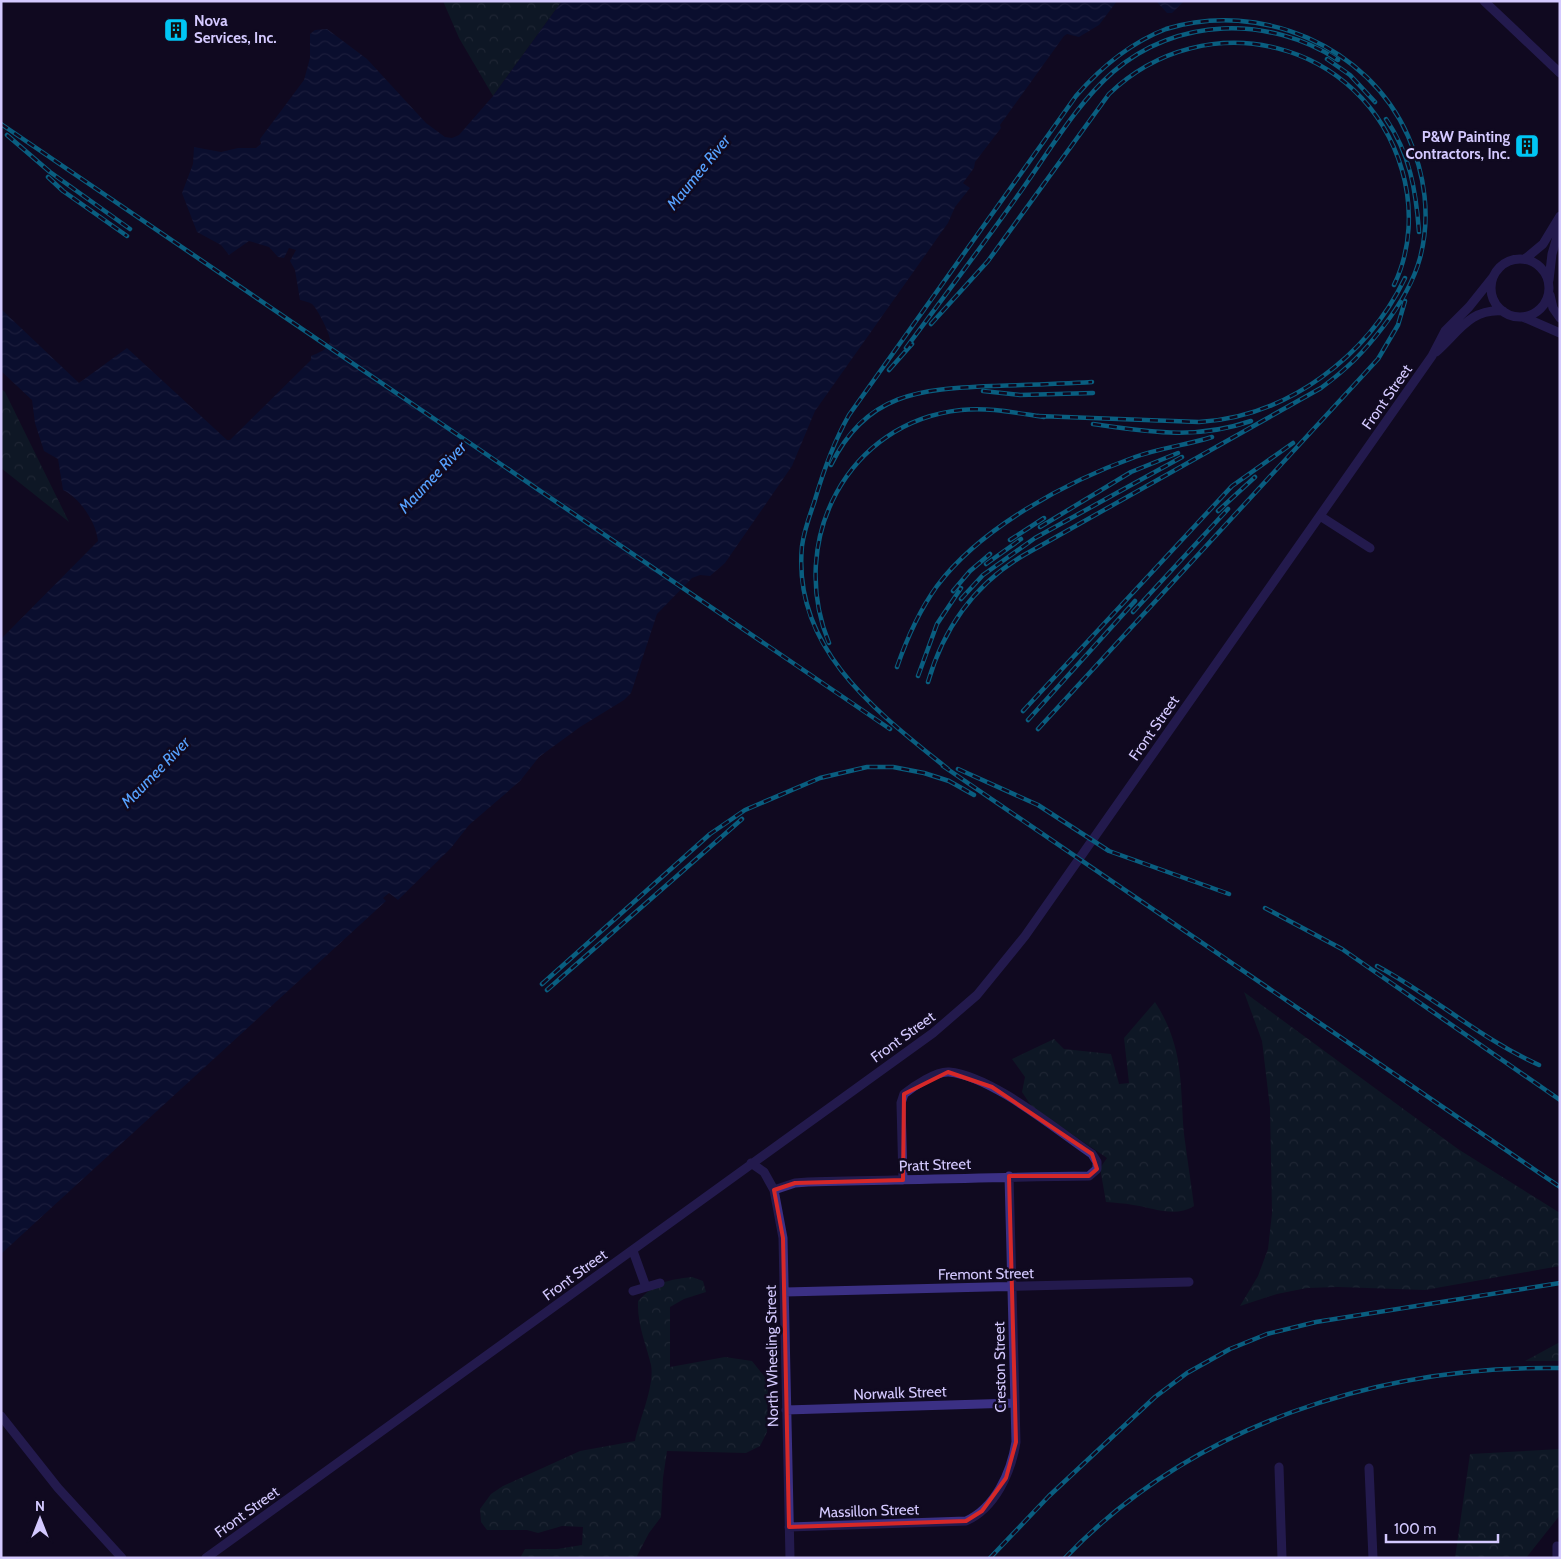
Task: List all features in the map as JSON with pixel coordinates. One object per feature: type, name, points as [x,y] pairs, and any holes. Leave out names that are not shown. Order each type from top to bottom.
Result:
[{"type":"street","points":[[1484,1],[1560,73]]},
{"type":"street","points":[[1560,216],[1543,244],[1524,259],[1505,263],[1493,278],[1493,297],[1503,311],[1560,333]]},
{"type":"street","points":[[1560,227],[1552,254],[1549,288],[1551,305],[1560,318]]},
{"type":"street","points":[[1522,317],[1540,309],[1549,288],[1542,268],[1524,259]]},
{"type":"street","name":"Front Street","points":[[206,1558],[633,1251],[751,1163],[932,1033],[964,1007],[1004,965],[1432,356],[1445,331],[1469,307],[1493,278]]},
{"type":"street","name":"Front Street","points":[[1432,356],[1470,317],[1484,311],[1503,311]]},
{"type":"street","points":[[1320,516],[1370,548]]},
{"type":"street","name":"Pratt Street","points":[[774,1190],[795,1183],[903,1180],[1010,1176],[1089,1176],[1097,1170],[1097,1162],[1092,1154],[992,1087],[948,1072],[940,1074],[904,1094],[901,1104],[903,1180]]},
{"type":"street","name":"North Wheeling Street","points":[[751,1163],[764,1172],[774,1190],[783,1238],[790,1558]]},
{"type":"street","name":"Creston Street","points":[[949,1523],[966,1521],[982,1511],[1006,1478],[1016,1442],[1010,1176]]},
{"type":"street","points":[[633,1251],[646,1287]]},
{"type":"street","name":"Fremont Street","points":[[784,1292],[1189,1282]]},
{"type":"street","points":[[633,1291],[660,1283]]},
{"type":"street","name":"Norwalk Street","points":[[786,1410],[1014,1403]]},
{"type":"street","points":[[1,1416],[58,1488],[122,1558]]},
{"type":"street","points":[[1279,1467],[1282,1558]]},
{"type":"street","points":[[1368,1468],[1373,1558]]},
{"type":"street","name":"Massillon Street","points":[[790,1527],[949,1523]]},
{"type":"street","points":[[1557,1546],[1557,1558]]},
{"type":"highlighted area","points":[[948,1072],[992,1087],[1092,1154],[1097,1169],[1089,1176],[1009,1176],[1016,1442],[1006,1478],[982,1511],[966,1521],[789,1527],[783,1238],[774,1190],[795,1183],[903,1180],[904,1094]]},
{"type":"green space","points":[[443,1],[562,1],[493,96],[459,38]]},
{"type":"green space","points":[[1,389],[5,392],[69,522],[1,468]]},
{"type":"green space","points":[[1244,992],[1458,1149],[1560,1213],[1560,1266],[1425,1290],[1338,1287],[1307,1288],[1277,1294],[1240,1306],[1258,1276],[1268,1249],[1272,1213],[1270,1108],[1262,1041]]},
{"type":"green space","points":[[1155,1002],[1171,1034],[1176,1050],[1181,1082],[1184,1134],[1194,1206],[1187,1210],[1172,1212],[1130,1204],[1106,1202],[1100,1168],[1107,1158],[1032,1107],[1022,1092],[1025,1077],[1012,1059],[1054,1039],[1064,1049],[1111,1054],[1119,1084],[1129,1083],[1124,1038]]},
{"type":"green space","points":[[692,1277],[703,1281],[706,1292],[684,1299],[670,1307],[670,1367],[725,1357],[752,1361],[768,1381],[767,1432],[760,1446],[746,1453],[667,1451],[663,1478],[661,1517],[649,1533],[636,1558],[520,1558],[525,1549],[557,1549],[582,1545],[583,1527],[562,1526],[538,1533],[527,1530],[487,1530],[481,1522],[480,1509],[491,1494],[503,1486],[580,1451],[635,1441],[649,1393],[652,1373],[640,1326],[638,1301],[662,1283]]},
{"type":"green space","points":[[1560,1342],[1560,1361],[1525,1361]]},
{"type":"green space","points":[[1560,1449],[1560,1515],[1526,1558],[1455,1558],[1470,1454]]},
{"type":"water","name":"Maumee River","points":[[562,1],[1117,1],[1099,25],[1079,37],[1067,34],[1064,36],[1000,125],[1001,128],[975,162],[974,168],[963,183],[970,188],[955,207],[948,223],[815,411],[792,466],[725,563],[710,576],[700,575],[692,578],[657,614],[631,693],[624,700],[580,727],[539,757],[520,781],[469,825],[451,848],[398,900],[389,893],[383,898],[386,901],[1,1254],[1,639],[98,541],[94,526],[86,511],[63,490],[58,459],[44,451],[35,423],[32,400],[1,371],[1,309],[79,383],[127,348],[227,440],[230,440],[311,360],[311,356],[327,347],[330,339],[324,323],[311,303],[300,300],[295,270],[290,261],[296,250],[289,248],[284,258],[278,257],[269,247],[249,241],[229,255],[221,245],[197,232],[182,193],[193,164],[194,147],[221,152],[238,148],[256,148],[261,144],[260,139],[304,80],[310,58],[310,34],[315,30],[327,29],[367,59],[426,123],[445,137],[452,138],[459,135],[493,96]]},
{"type":"water","points":[[1156,1],[1184,1],[1172,13],[1167,13]]},
{"type":"railway","points":[[928,682],[952,625],[976,593],[1006,567],[1024,555],[1321,388],[1362,352],[1395,311],[1414,277],[1423,243],[1426,211],[1419,165],[1408,136],[1390,104],[1367,77],[1339,55],[1308,38],[1274,26],[1238,21],[1202,22],[1166,29],[1140,41],[1117,57],[1076,96],[849,415],[833,447],[803,540],[802,583],[811,616],[825,647],[845,675],[868,701],[948,769]]},
{"type":"railway","points":[[906,348],[1086,100],[1113,72],[1138,54],[1165,41],[1194,32],[1223,28],[1283,35],[1311,45],[1338,60]]},
{"type":"railway","points":[[931,324],[988,261],[1109,94],[1148,65],[1190,48],[1234,43],[1278,48],[1318,64],[1354,90],[1382,126],[1402,170],[1408,199],[1407,243],[1400,272],[1394,285]]},
{"type":"railway","points":[[1327,59],[1350,75],[1375,102]]},
{"type":"railway","points":[[1386,119],[1406,159],[1414,187],[1419,232]]},
{"type":"railway","points":[[1,124],[890,729]]},
{"type":"railway","points":[[7,135],[50,172],[130,229]]},
{"type":"railway","points":[[48,177],[63,191],[127,236]]},
{"type":"railway","points":[[1038,416],[1199,422],[1232,418],[1263,409],[1293,395],[1321,378],[1346,357],[1369,333],[1389,307],[1405,278]]},
{"type":"railway","points":[[1038,729],[1378,359],[1398,325],[1405,301]]},
{"type":"railway","points":[[889,370],[912,344]]},
{"type":"railway","points":[[831,465],[845,441],[861,423],[878,409],[919,393],[966,387],[1092,382]]},
{"type":"railway","points":[[983,391],[1020,395],[1093,393]]},
{"type":"railway","points":[[829,643],[818,604],[816,565],[822,528],[836,493],[858,462],[886,437],[921,419],[971,409],[1044,417]]},
{"type":"railway","points":[[1093,424],[1173,433],[1211,431],[1251,421]]},
{"type":"railway","points":[[897,667],[914,625],[937,586],[977,544],[1001,526],[1027,508],[1109,467],[1144,454],[1212,437]]},
{"type":"railway","points":[[1023,711],[1232,486],[1293,443]]},
{"type":"railway","points":[[1040,527],[1131,472],[1178,453]]},
{"type":"railway","points":[[961,599],[983,575],[1035,538],[1182,457]]},
{"type":"railway","points":[[1218,511],[1255,477]]},
{"type":"railway","points":[[1133,612],[1228,509]]},
{"type":"railway","points":[[1010,540],[1044,518]]},
{"type":"railway","points":[[986,564],[1021,539]]},
{"type":"railway","points":[[953,591],[970,571],[990,554]]},
{"type":"railway","points":[[918,676],[937,624],[961,588]]},
{"type":"railway","points":[[1028,720],[1135,601]]},
{"type":"railway","points":[[943,766],[1560,1187]]},
{"type":"railway","points":[[542,984],[710,834],[745,810],[820,778],[867,767],[893,767],[924,773],[949,781],[974,795]]},
{"type":"railway","points":[[958,769],[1038,805],[1109,851],[1229,894]]},
{"type":"railway","points":[[547,990],[742,819]]},
{"type":"railway","points":[[1265,908],[1342,949],[1560,1100]]},
{"type":"railway","points":[[1377,966],[1418,990],[1497,1043],[1539,1065]]},
{"type":"railway","points":[[990,1558],[1049,1496],[1155,1397],[1187,1373],[1230,1349],[1267,1334],[1316,1322],[1560,1283]]},
{"type":"railway","points":[[1065,1558],[1115,1512],[1170,1472],[1230,1439],[1292,1412],[1357,1392],[1424,1378],[1492,1370],[1560,1368]]},
{"type":"place","name":"Nova Services, Inc.","points":[[176,30]]},
{"type":"place","name":"P&W Painting Contractors, Inc.","points":[[1527,146]]}]
